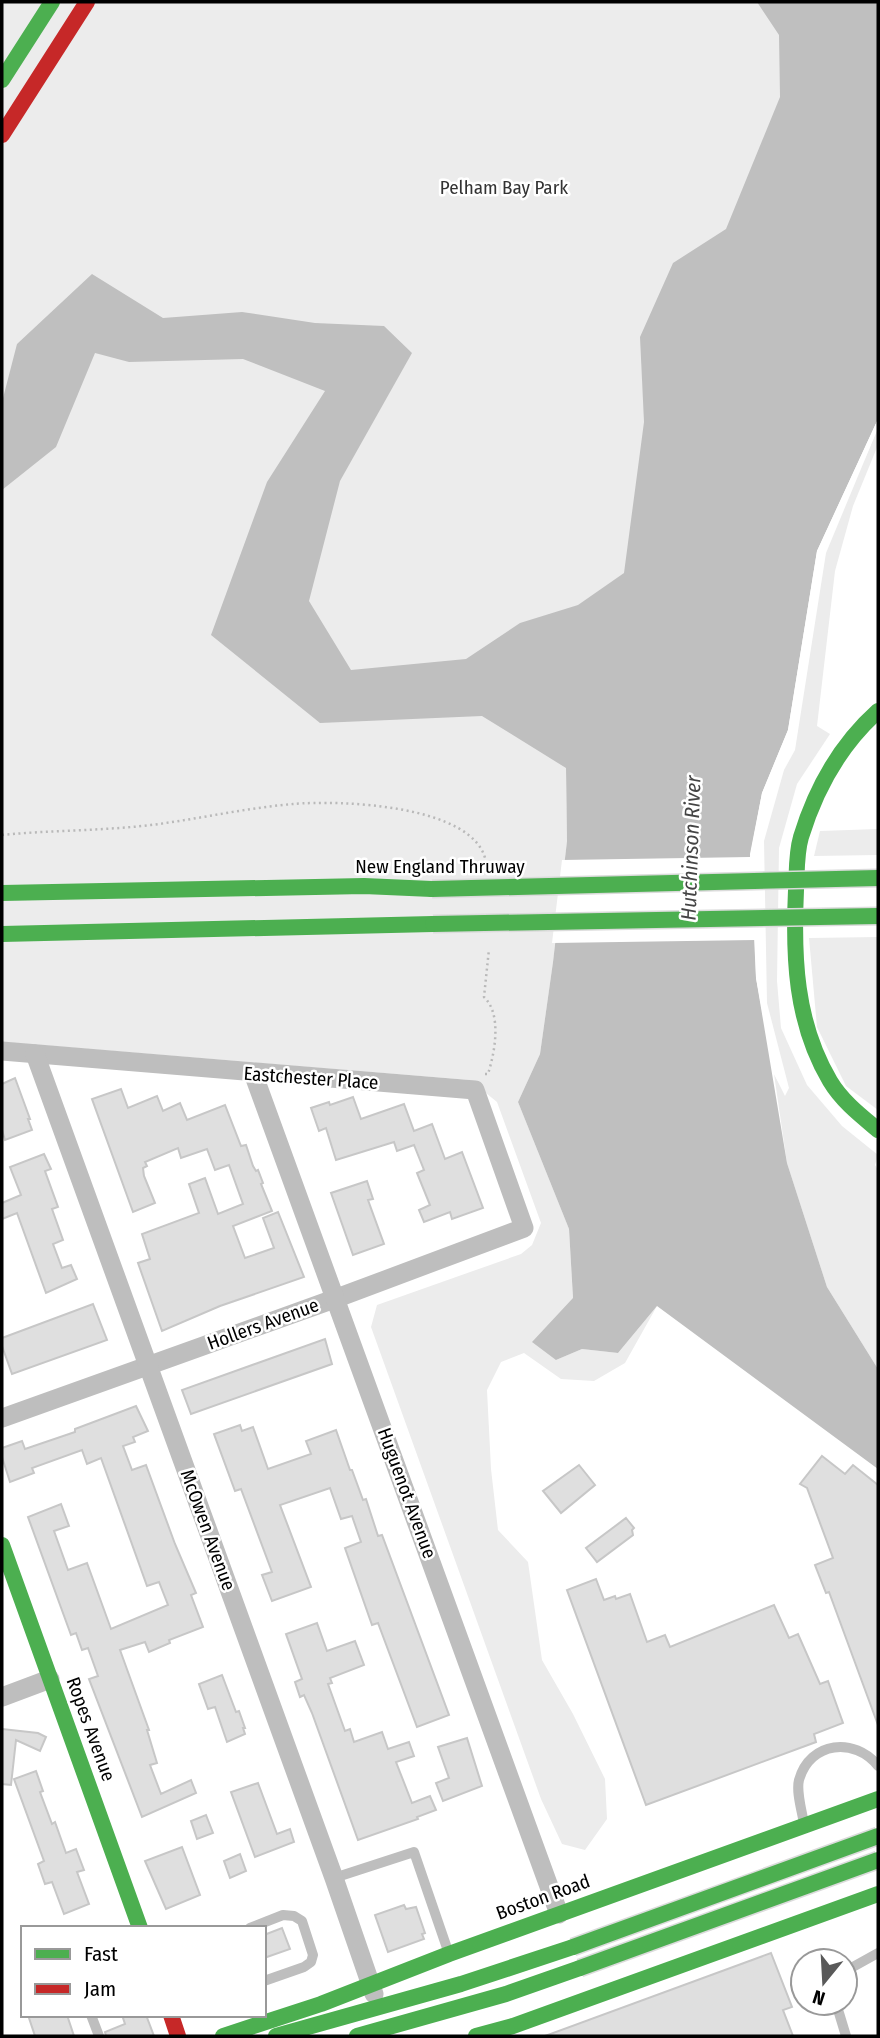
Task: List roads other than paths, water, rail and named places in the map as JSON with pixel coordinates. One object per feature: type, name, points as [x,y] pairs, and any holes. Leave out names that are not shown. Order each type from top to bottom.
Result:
[{"type":"main road","points":[[2,80],[52,2]]},
{"type":"main road","points":[[2,135],[87,2]]},
{"type":"main road","points":[[878,711],[840,754],[819,787],[800,840],[793,942],[802,1011],[814,1053],[836,1092],[878,1130]]},
{"type":"main road","name":"New England Thruway","points":[[2,894],[364,886],[432,889],[878,878]]},
{"type":"main road","points":[[2,934],[878,916]]},
{"type":"main road","name":"Ropes Avenue","points":[[2,1545],[139,1926]]},
{"type":"main road","name":"Boston Road","points":[[223,2036],[258,2020],[321,2004],[370,1983],[878,1799]]},
{"type":"main road","points":[[276,2036],[461,1984],[573,1947],[878,1836]]},
{"type":"main road","points":[[357,2036],[506,1994],[878,1860]]},
{"type":"main road","points":[[679,1871],[713,1954]]},
{"type":"main road","points":[[476,2036],[513,2026],[878,1894]]},
{"type":"main road","points":[[172,2017],[178,2036]]},
{"type":"street","name":"Eastchester Place","points":[[2,1051],[475,1090],[524,1228]]},
{"type":"street","name":"McOwen Avenue","points":[[35,1054],[379,2007]]},
{"type":"street","name":"Huguenot Avenue","points":[[253,1073],[559,1914]]},
{"type":"street","name":"Hollers Avenue","points":[[2,1418],[524,1228]]},
{"type":"street","points":[[2,1697],[50,1679]]},
{"type":"lane","points":[[804,1826],[798,1783],[814,1757],[827,1749],[842,1746],[862,1751],[878,1766]]},
{"type":"lane","points":[[334,1878],[414,1852],[449,1954]]},
{"type":"lane","points":[[255,1926],[283,1915],[294,1916],[302,1921],[313,1955],[311,1962],[304,1967],[266,1980]]},
{"type":"lane","points":[[859,1964],[878,1953]]},
{"type":"lane","points":[[92,2017],[99,2036]]},
{"type":"lane","points":[[840,2017],[846,2036]]},
{"type":"water","name":"Hutchinson River","points":[[757,2],[878,2],[878,419],[817,551],[788,730],[762,793],[750,854],[756,978],[787,1163],[827,1287],[878,1369],[878,1469],[657,1306],[618,1353],[582,1349],[556,1360],[532,1342],[573,1298],[569,1229],[518,1102],[540,1054],[567,841],[566,768],[482,716],[320,723],[211,635],[267,482],[325,391],[243,359],[129,362],[95,353],[56,447],[2,490],[2,402],[17,344],[92,274],[163,318],[242,312],[315,323],[384,326],[412,353],[340,481],[309,601],[351,670],[466,659],[520,623],[578,605],[624,573],[644,422],[640,337],[673,263],[726,229],[780,97],[779,35]]},
{"type":"park label","name":"Pelham Bay Park","points":[[504,187]]}]
